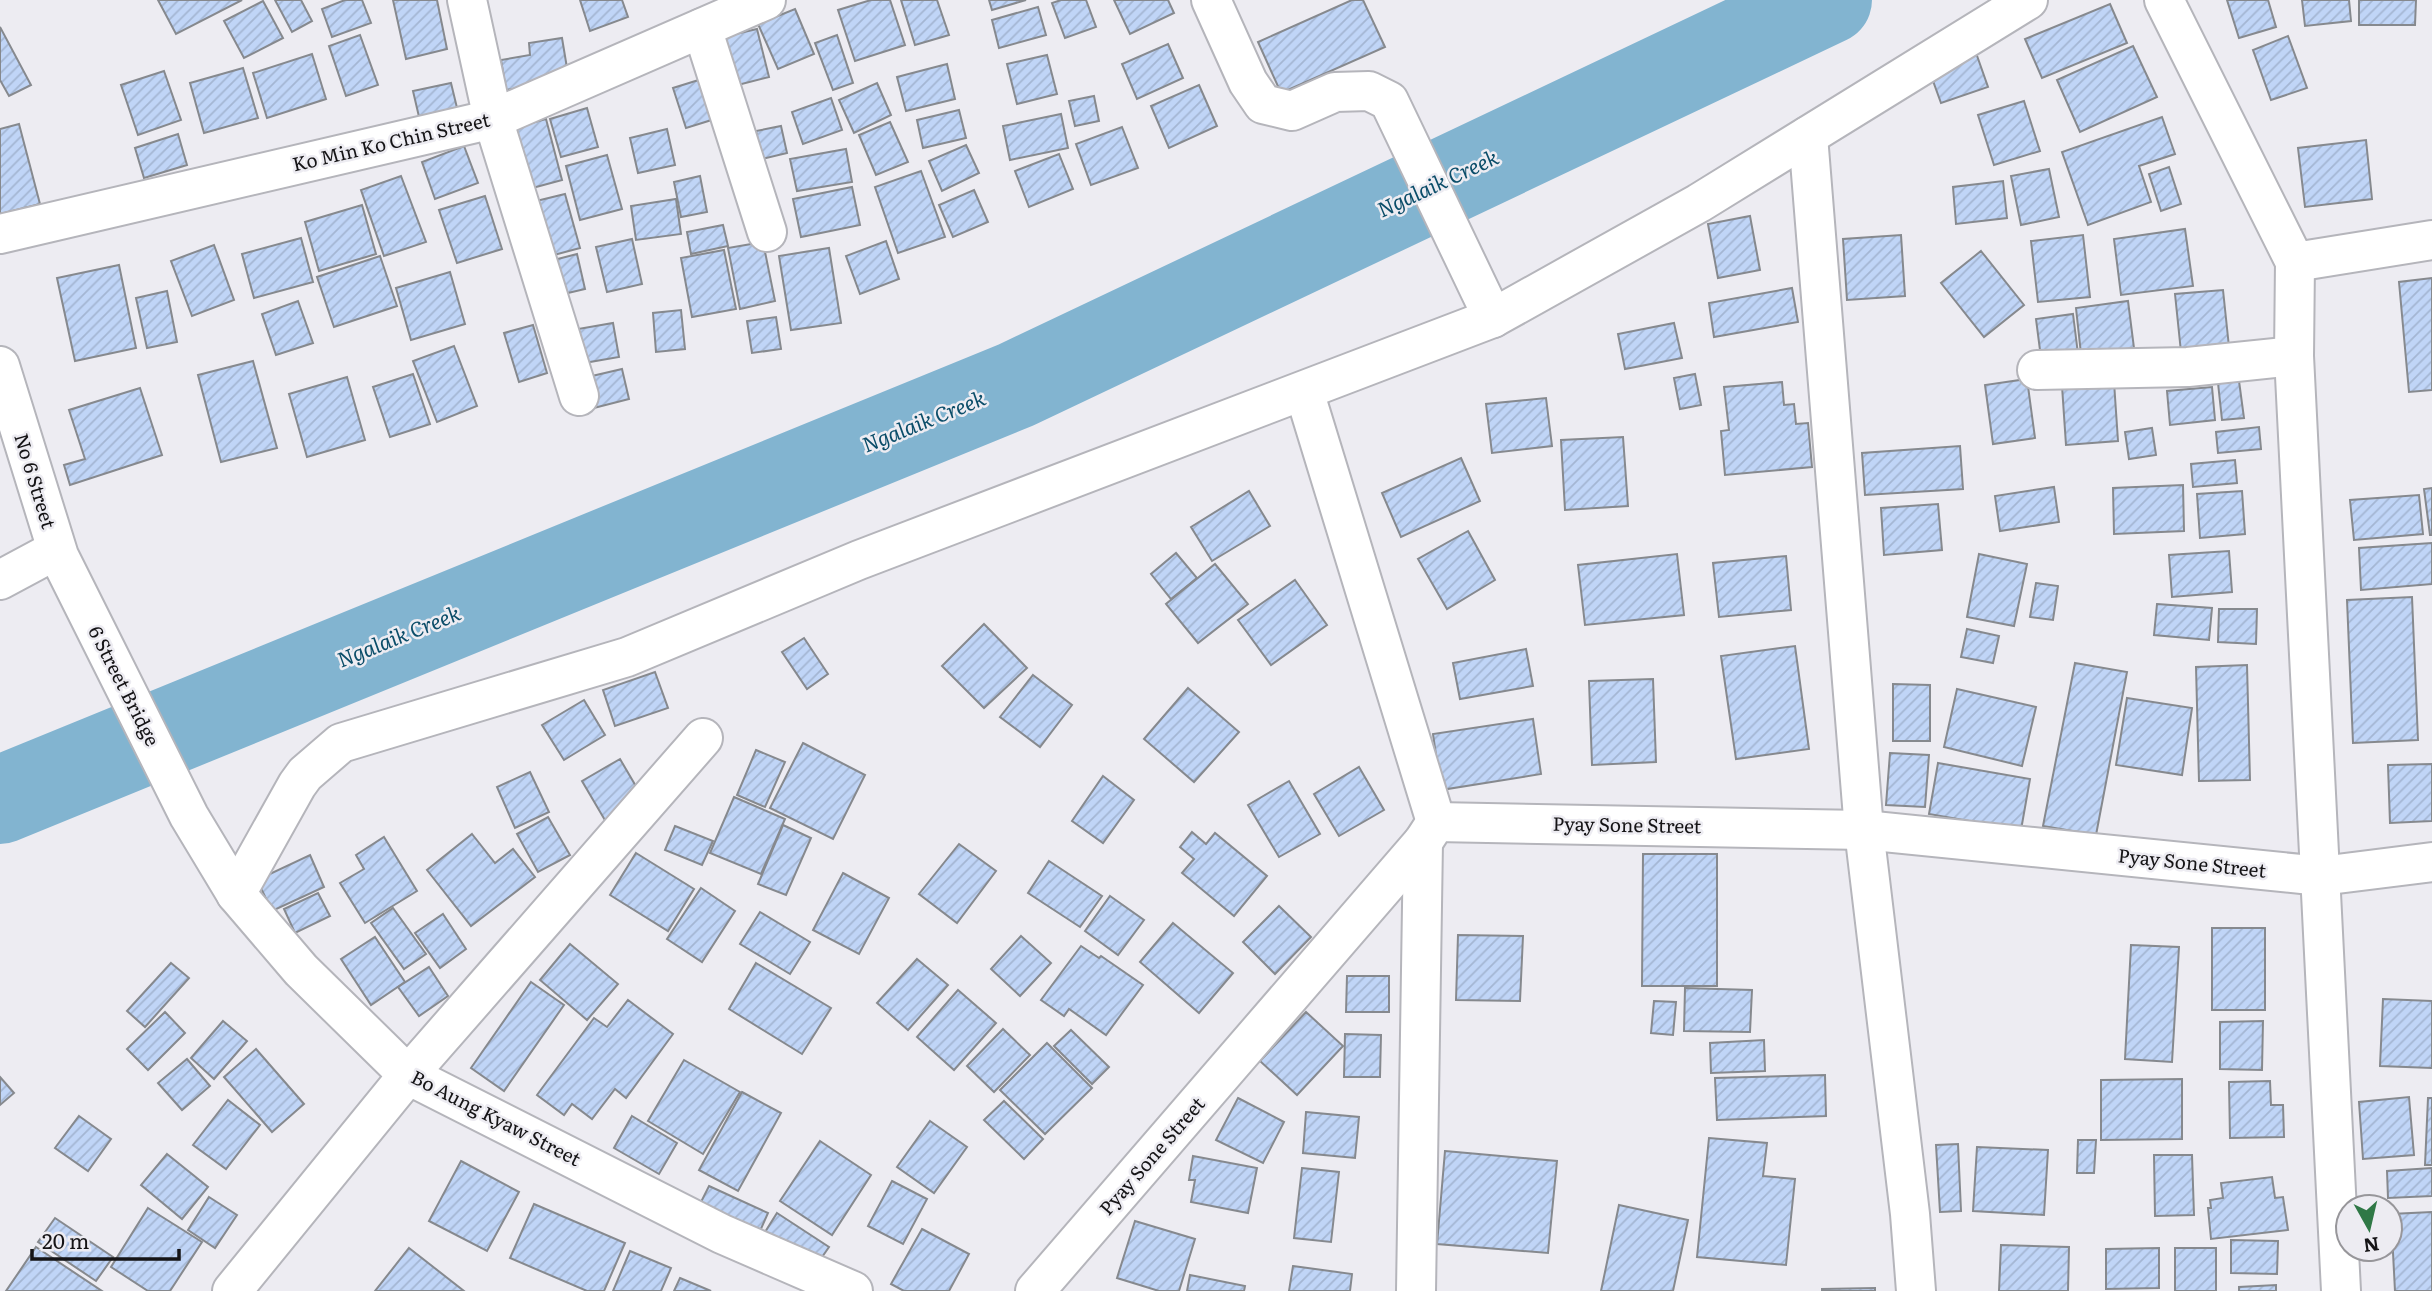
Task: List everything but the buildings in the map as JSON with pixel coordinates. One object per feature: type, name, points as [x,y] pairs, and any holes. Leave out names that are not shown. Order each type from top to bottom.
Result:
[{"type":"street","points":[[467,0],[493,120],[579,396]]},
{"type":"street","name":"Ko Min Ko Chin Street","points":[[0,234],[493,120],[766,0]]},
{"type":"street","points":[[1211,0],[1248,82],[1264,104],[1292,111],[1335,92],[1358,91],[1369,91],[1389,102],[1488,308]]},
{"type":"street","points":[[236,894],[297,785],[305,774],[341,743],[626,657],[859,560],[1304,391],[1488,308],[1699,203],[2028,0]]},
{"type":"street","points":[[2164,0],[2295,262],[2294,356],[2341,1291]]},
{"type":"street","points":[[702,28],[767,232]]},
{"type":"street","points":[[1808,136],[1864,830],[1910,1214],[1916,1291]]},
{"type":"street","points":[[2295,262],[2432,240]]},
{"type":"street","points":[[2037,370],[2188,367],[2294,356]]},
{"type":"street","name":"No 6 Street","points":[[0,366],[58,553]]},
{"type":"street","points":[[1304,391],[1429,832],[1416,1291]]},
{"type":"street","points":[[0,580],[58,553]]},
{"type":"street","name":"6 Street Bridge","points":[[58,553],[189,816]]},
{"type":"street","points":[[232,1291],[408,1075],[703,738]]},
{"type":"street","name":"Bo Aung Kyaw Street","points":[[189,816],[236,894],[300,970],[408,1075],[722,1234],[853,1291]]},
{"type":"street","name":"Pyay Sone Street","points":[[1035,1291],[1429,832],[1864,830],[2321,876],[2432,862]]},
{"type":"waterway","name":"Ngalaik Creek","points":[[0,800],[1016,385],[1828,0]]}]
